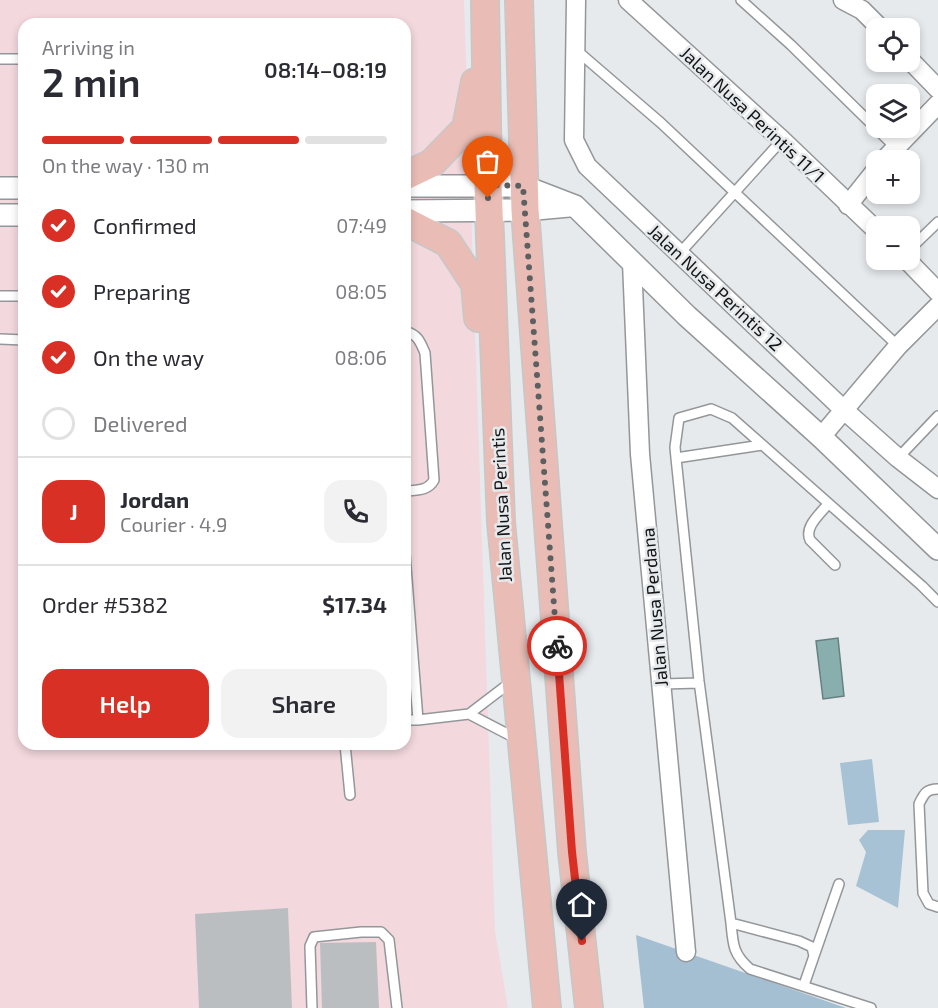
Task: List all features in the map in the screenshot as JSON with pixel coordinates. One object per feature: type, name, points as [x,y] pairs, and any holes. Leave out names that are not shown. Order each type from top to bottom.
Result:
[{"type":"main road","points":[[411,173],[432,163],[466,128],[474,91],[482,0]]},
{"type":"main road","name":"Jalan Nusa Perintis","points":[[482,0],[501,522],[547,1008]]},
{"type":"main road","points":[[519,0],[524,198],[572,852],[589,1008]]},
{"type":"main road","points":[[411,223],[447,243],[475,284],[501,522]]},
{"type":"street","points":[[574,49],[576,0]]},
{"type":"street","name":"Jalan Nusa Perintis 11/1","points":[[628,0],[782,140],[866,221]]},
{"type":"street","points":[[843,0],[862,10],[870,18]]},
{"type":"street","name":"Jalan Nusa Perintis 12","points":[[574,49],[574,140],[587,166],[844,410],[898,458],[938,489]]},
{"type":"street","points":[[920,70],[938,89]]},
{"type":"street","points":[[893,150],[938,104]]},
{"type":"street","points":[[848,204],[866,182]]},
{"type":"street","points":[[411,187],[488,198],[524,198],[575,206],[687,316],[821,437],[938,549]]},
{"type":"street","points":[[0,188],[18,188]]},
{"type":"street","points":[[411,210],[488,198]]},
{"type":"street","points":[[0,215],[18,215]]},
{"type":"street","name":"Jalan Nusa Perdana","points":[[632,261],[640,454],[686,952]]},
{"type":"street","points":[[917,270],[938,292]]},
{"type":"street","points":[[821,437],[898,346],[938,306]]},
{"type":"lane","points":[[741,0],[791,45],[885,150]]},
{"type":"lane","points":[[574,49],[661,123],[898,346]]},
{"type":"lane","points":[[0,59],[18,59]]},
{"type":"lane","points":[[679,254],[782,140]]},
{"type":"lane","points":[[920,239],[938,222]]},
{"type":"lane","points":[[0,296],[18,296]]},
{"type":"lane","points":[[411,333],[420,339],[425,353],[434,480],[426,489],[411,490]]},
{"type":"lane","points":[[0,339],[18,340]]},
{"type":"lane","points":[[871,1008],[750,969],[739,960],[734,948],[699,683],[675,447],[679,418],[711,409],[732,418],[922,586],[938,603]]},
{"type":"lane","points":[[898,458],[938,416]]},
{"type":"lane","points":[[676,458],[762,445]]},
{"type":"lane","points":[[828,504],[808,529],[807,535],[835,565]]},
{"type":"lane","points":[[411,631],[418,720]]},
{"type":"lane","points":[[411,720],[469,714],[516,678]]},
{"type":"lane","points":[[662,684],[699,683]]},
{"type":"lane","points":[[469,714],[522,741]]},
{"type":"lane","points":[[346,750],[350,795]]},
{"type":"lane","points":[[938,789],[924,793],[919,804],[923,893],[929,904],[938,907]]},
{"type":"lane","points":[[804,985],[839,884]]},
{"type":"lane","points":[[731,923],[799,941],[812,948],[814,956]]},
{"type":"lane","points":[[312,1008],[310,946],[314,937],[381,932],[389,940],[397,1008]]},
{"type":"shaded area","points":[[0,0],[464,0],[495,931],[508,1008],[0,1008]]},
{"type":"shaded area","points":[[838,638],[844,696],[823,699],[816,641]]},
{"type":"shaded area","points":[[872,759],[879,822],[848,825],[840,763]]},
{"type":"shaded area","points":[[868,830],[905,830],[898,908],[856,886],[866,852],[859,840]]},
{"type":"shaded area","points":[[636,935],[846,1008],[644,1008]]},
{"type":"building","points":[[288,908],[292,1008],[199,1008],[195,914]]},
{"type":"building","points":[[376,942],[379,1008],[322,1008],[320,943]]},
{"type":"way so far","points":[[488,198],[488,185],[523,186],[557,646]]},
{"type":"route","points":[[557,646],[572,852],[582,941]]}]
